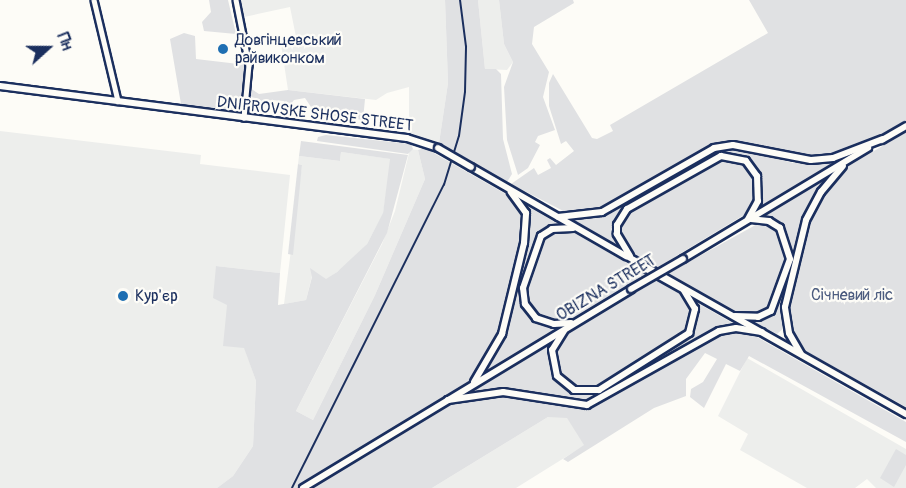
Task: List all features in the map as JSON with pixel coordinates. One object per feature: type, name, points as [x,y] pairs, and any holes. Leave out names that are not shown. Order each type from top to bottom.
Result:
[{"type":"main road","name":"DNIPROVSKE SHOSE STREET","points":[[0,84],[8,87],[407,138],[438,148],[684,291],[694,294]]},
{"type":"main road","name":"OBIZNA STREET","points":[[303,488],[575,322],[906,126]]},
{"type":"main road","points":[[558,217],[602,212],[714,148],[733,145],[811,160],[833,158],[883,140]]},
{"type":"main road","points":[[803,357],[789,333],[784,314],[795,266],[813,206],[830,179],[853,157]]},
{"type":"main road","points":[[633,258],[619,241],[620,218],[627,209],[714,158],[741,158],[757,176],[758,201],[747,219],[775,224],[786,240],[790,259],[771,311],[758,317],[732,316]]},
{"type":"main road","points":[[472,384],[502,334],[524,243],[526,213],[509,189]]},
{"type":"main road","points":[[575,322],[554,324],[536,318],[525,304],[523,288],[541,236],[556,228],[579,229]]},
{"type":"main road","name":"DNIPROVSKE SHOSE STREET","points":[[625,255],[906,414]]},
{"type":"main road","points":[[575,322],[553,346],[554,370],[560,380],[574,390],[599,390],[690,333],[695,309],[684,291]]},
{"type":"main road","points":[[442,402],[488,391],[587,405],[720,331],[736,328],[762,332]]},
{"type":"street","points":[[94,0],[118,101]]},
{"type":"street","points":[[236,0],[249,57],[244,117]]},
{"type":"shaded area","points":[[240,0],[445,0],[448,83],[439,143],[409,134],[409,87],[387,93],[376,100],[288,90],[281,44],[296,37],[290,7],[244,17]]},
{"type":"shaded area","points":[[478,0],[499,0],[504,44],[513,62],[507,70],[485,69]]},
{"type":"shaded area","points":[[0,131],[201,155],[200,164],[290,175],[280,273],[216,266],[256,381],[253,446],[233,476],[217,488],[0,488]]},
{"type":"shaded area","points":[[410,149],[418,150],[425,179],[375,295],[313,420],[296,411],[382,244],[395,211]]},
{"type":"shaded area","points":[[341,152],[391,159],[383,214],[367,244],[349,263],[326,280],[312,276],[306,300],[284,304],[302,165],[298,164],[299,156],[340,161]]},
{"type":"shaded area","points":[[747,358],[906,449],[906,488],[876,488],[867,479],[855,488],[807,488],[740,450],[748,434],[718,416]]},
{"type":"shaded area","points":[[548,417],[567,417],[585,445],[516,488],[432,488]]},
{"type":"green space","points":[[209,0],[228,0],[236,34],[204,31],[202,22],[211,12]]},
{"type":"green space","points":[[445,0],[478,0],[485,69],[496,69],[501,74],[503,139],[512,174],[507,182],[439,143],[448,83]]},
{"type":"green space","points":[[499,0],[573,0],[574,3],[534,27],[532,44],[549,72],[543,97],[555,130],[538,136],[535,142],[540,145],[528,168],[518,175],[507,140],[504,87],[513,62],[504,44]]},
{"type":"green space","points":[[749,0],[906,0],[906,120],[866,144],[832,156],[793,156],[733,142],[713,145],[603,209],[573,216],[511,184],[534,168],[538,175],[551,168],[547,160],[550,158],[556,165],[574,151],[566,141],[561,144],[549,106],[549,83],[553,74],[592,138],[597,139],[613,131],[610,125],[768,33]]},
{"type":"green space","points":[[184,33],[195,36],[196,59],[247,65],[241,111],[181,104],[170,39]]},
{"type":"green space","points":[[250,88],[259,94],[288,90],[365,99],[363,120],[315,113],[305,98],[294,100],[287,109],[283,108],[284,101],[271,100],[270,106],[248,104]]},
{"type":"green space","name":"Січневий ліс","points":[[906,132],[906,407],[800,348],[789,328],[787,307],[809,222],[826,191],[842,170]]},
{"type":"green space","points":[[326,135],[411,144],[413,149],[408,154],[317,141],[318,137]]},
{"type":"green space","points":[[301,141],[408,155],[387,233],[296,411],[313,420],[375,295],[425,179],[418,150],[425,148],[906,422],[906,442],[749,356],[740,371],[726,364],[704,408],[690,397],[691,389],[703,382],[717,359],[705,353],[686,379],[686,396],[654,408],[568,462],[563,459],[584,445],[567,418],[548,417],[432,488],[217,488],[233,476],[253,446],[256,381],[244,348],[223,346],[227,305],[213,298],[216,266],[280,273],[278,305],[306,300],[312,277],[310,268],[326,279],[337,272],[367,244],[383,213],[390,159],[341,152],[340,161],[299,156]]},
{"type":"green space","points":[[731,147],[793,163],[842,158],[757,209],[763,185],[755,165],[736,154],[714,156],[626,208],[615,224],[620,247],[574,220],[603,215],[707,154]]},
{"type":"green space","points":[[729,157],[745,164],[755,177],[757,194],[744,215],[658,267],[626,249],[620,226],[629,212]]},
{"type":"green space","points":[[298,164],[302,165],[293,255],[288,254]]},
{"type":"green space","points":[[834,173],[819,190],[805,220],[784,306],[785,327],[777,334],[748,319],[773,313],[791,260],[790,240],[782,227],[762,217]]},
{"type":"green space","points":[[761,222],[779,230],[788,258],[769,310],[758,315],[738,314],[667,274]]},
{"type":"green space","points":[[896,449],[906,455],[906,465],[894,487],[880,478]]},
{"type":"railway","points":[[292,488],[444,185],[459,136],[465,92],[466,47],[460,0]]},
{"type":"place","name":"Довгінцевський райвиконком","points":[[223,49]]},
{"type":"place","name":"Кур'єр","points":[[123,296]]}]
